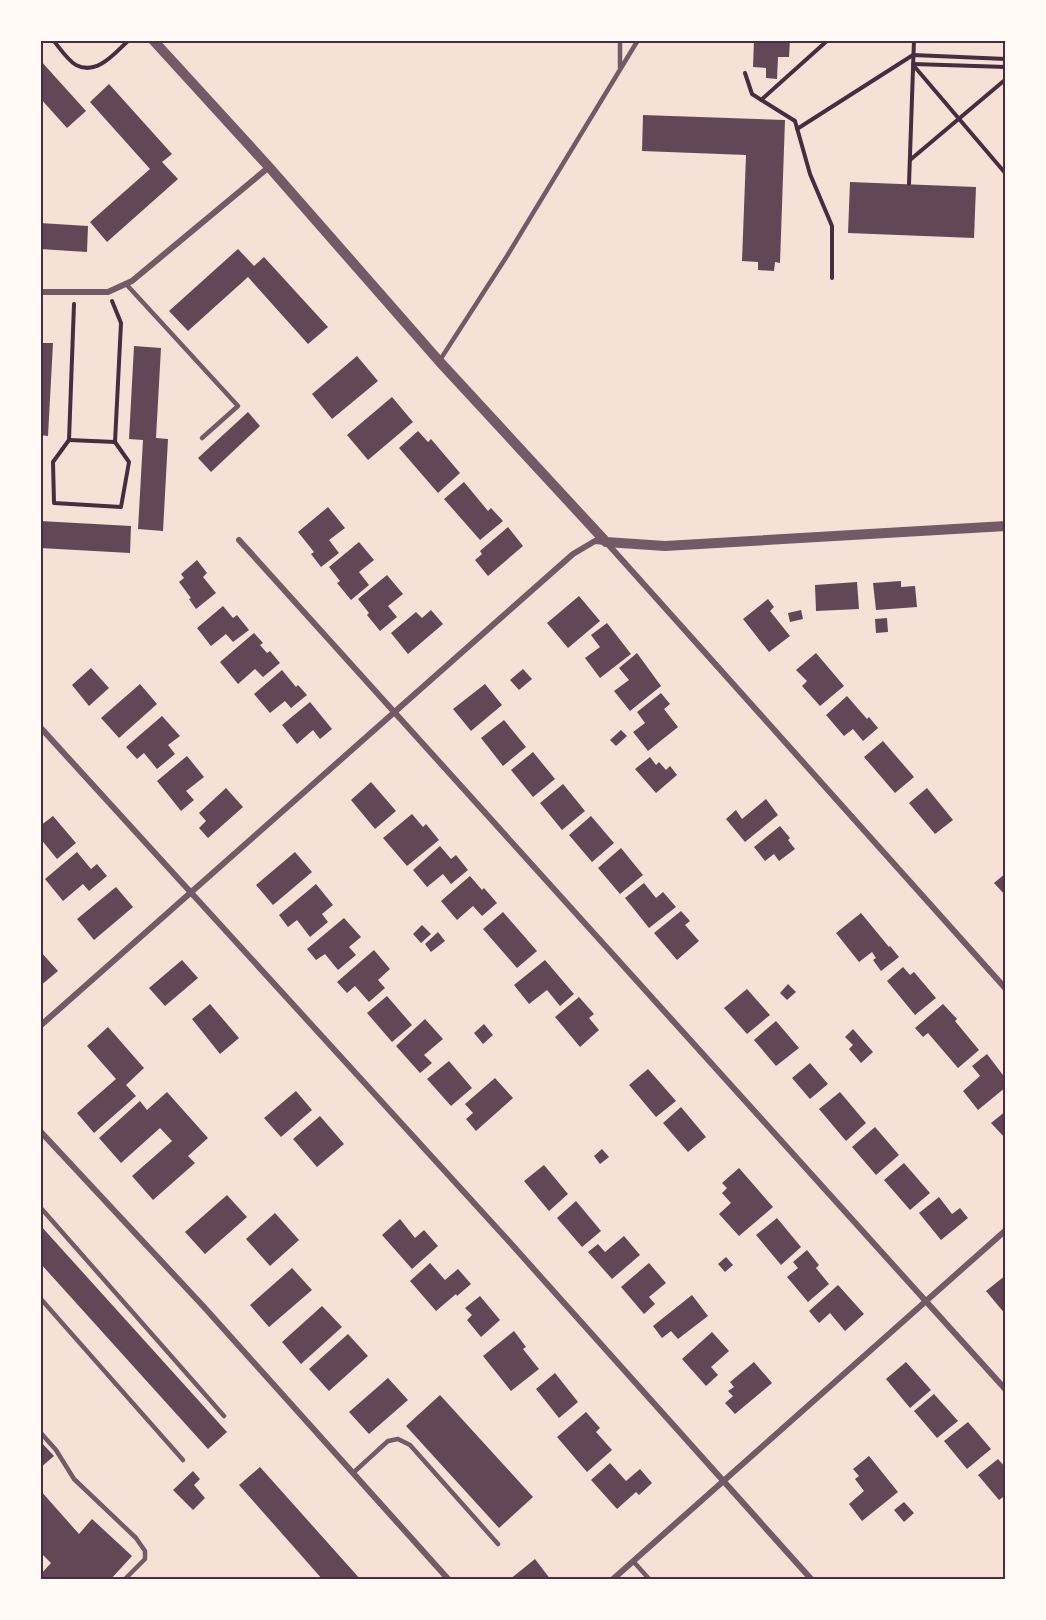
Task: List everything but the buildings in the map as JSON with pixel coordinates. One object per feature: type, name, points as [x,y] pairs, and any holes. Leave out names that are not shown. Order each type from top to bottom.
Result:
[{"type":"street","points":[[153,40],[1005,989]]},
{"type":"street","points":[[40,292],[108,292],[132,281],[269,167]]},
{"type":"street","points":[[40,1026],[573,554],[595,541],[665,546],[1005,526]]},
{"type":"street","points":[[239,540],[1005,1390]]},
{"type":"street","points":[[40,728],[723,1479],[812,1580]]},
{"type":"street","points":[[40,1131],[204,1307],[449,1580]]},
{"type":"street","points":[[612,1580],[1005,1230]]},
{"type":"lane","points":[[620,40],[620,68]]},
{"type":"lane","points":[[439,361],[507,256],[638,40]]},
{"type":"lane","points":[[126,284],[238,406],[202,438]]},
{"type":"lane","points":[[40,1207],[224,1416]]},
{"type":"lane","points":[[40,1298],[183,1460]]},
{"type":"lane","points":[[40,1432],[56,1450],[74,1479],[136,1538],[145,1551],[144,1559],[124,1580]]},
{"type":"lane","points":[[353,1473],[388,1441],[399,1439],[410,1445],[498,1544]]},
{"type":"lane","points":[[633,1561],[650,1580]]},
{"type":"path","points":[[53,40],[75,65],[92,68],[103,64],[129,40]]},
{"type":"path","points":[[761,100],[828,40]]},
{"type":"path","points":[[909,184],[914,40]]},
{"type":"path","points":[[797,129],[914,55],[1005,59]]},
{"type":"path","points":[[913,65],[1005,67]]},
{"type":"path","points":[[913,65],[1005,174]]},
{"type":"path","points":[[745,73],[752,94],[795,122],[810,174],[832,226],[832,278]]},
{"type":"path","points":[[910,160],[1005,79]]},
{"type":"path","points":[[74,292],[69,440],[53,462],[54,503],[121,507],[129,462],[114,442],[121,323],[108,292]]},
{"type":"path","points":[[69,440],[114,442]]}]
